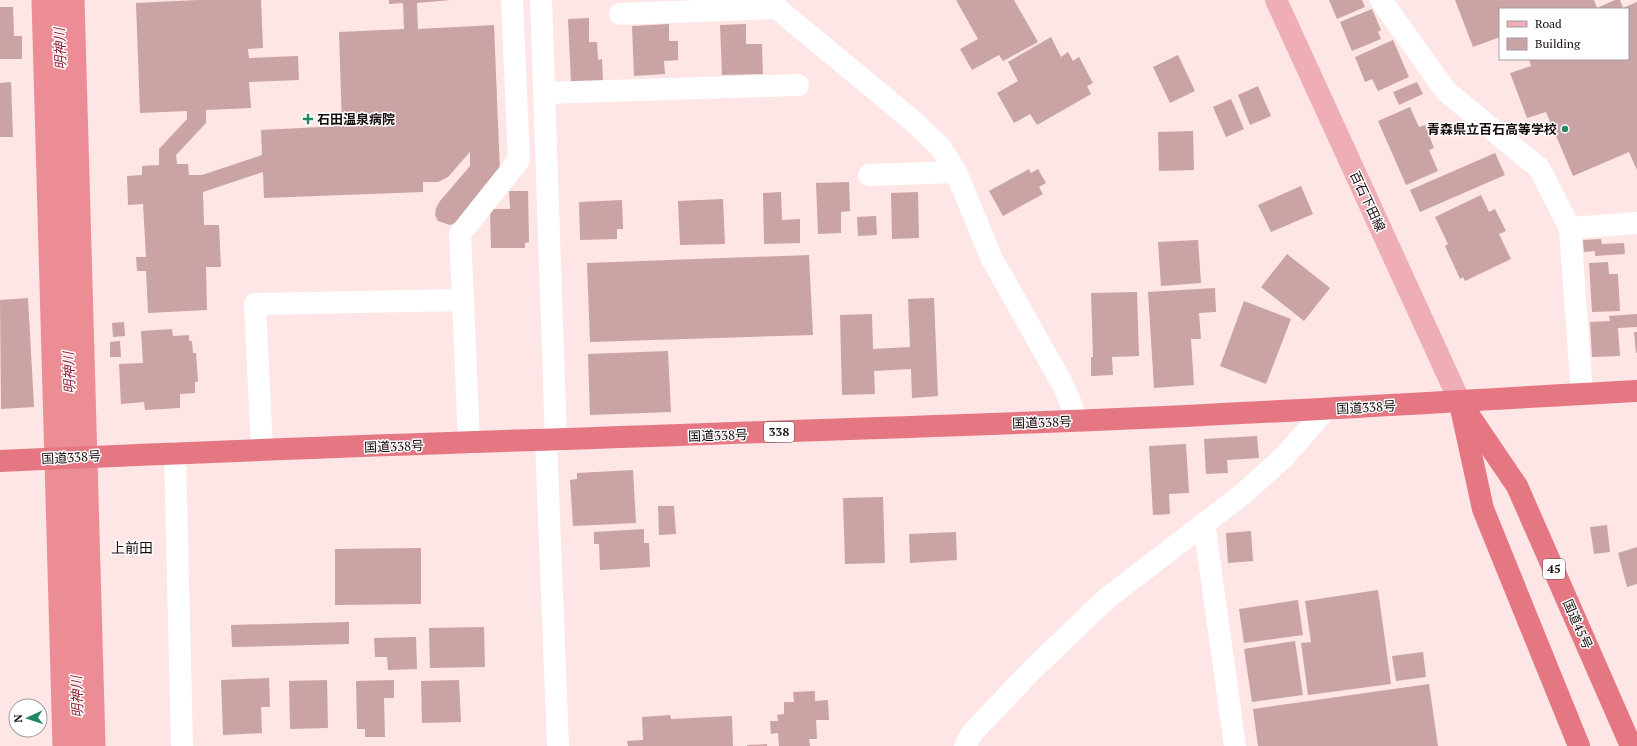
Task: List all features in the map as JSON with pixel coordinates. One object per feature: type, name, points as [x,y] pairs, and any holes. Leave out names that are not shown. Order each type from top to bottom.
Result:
[{"type":"highway","points":[[1579,746],[1483,509],[1460,402],[1637,391]]},
{"type":"highway","name":"国道338号","points":[[0,461],[175,453],[551,441],[1074,421],[1325,410],[1460,402]]},
{"type":"highway","name":"国道45号","points":[[1460,402],[1517,486],[1632,746]]},
{"type":"main road","name":"百石下田線","points":[[1276,0],[1460,402]]},
{"type":"street","points":[[469,443],[460,234],[519,160],[512,0]]},
{"type":"street","points":[[541,0],[558,746]]},
{"type":"street","points":[[1381,0],[1446,90],[1539,168],[1570,228],[1582,394]]},
{"type":"street","points":[[620,14],[772,4],[913,121],[941,148],[956,172],[991,257],[1063,385],[1071,404],[1074,421]]},
{"type":"street","points":[[544,93],[798,85]]},
{"type":"street","points":[[869,174],[956,172]]},
{"type":"street","points":[[1570,228],[1637,223]]},
{"type":"street","points":[[262,450],[255,304],[463,300]]},
{"type":"street","points":[[966,746],[973,732],[1032,670],[1105,600],[1244,493],[1284,457],[1325,410]]},
{"type":"street","points":[[175,453],[182,746]]},
{"type":"street","points":[[1204,523],[1235,746]]},
{"type":"building","points":[[198,0],[261,0],[263,48],[248,49],[249,58],[298,56],[299,80],[249,82],[251,108],[206,110],[206,123],[176,155],[177,164],[188,164],[189,175],[202,175],[262,155],[261,130],[342,126],[339,32],[404,29],[403,3],[389,4],[389,0],[451,0],[417,3],[418,29],[494,25],[500,173],[455,223],[450,225],[438,221],[435,215],[436,208],[440,201],[470,166],[470,152],[448,177],[438,182],[423,182],[423,192],[264,198],[263,172],[203,192],[204,225],[219,225],[221,267],[206,267],[207,310],[148,313],[146,271],[137,271],[136,257],[146,257],[143,204],[128,205],[127,176],[142,175],[142,166],[159,165],[159,149],[187,119],[187,111],[140,113],[136,3]]},
{"type":"building","points":[[956,0],[1014,0],[1038,42],[1003,61],[999,55],[972,70],[960,49],[978,39]]},
{"type":"building","points":[[1329,0],[1362,0],[1365,7],[1337,19]]},
{"type":"building","points":[[1455,0],[1594,0],[1597,8],[1499,8],[1499,37],[1473,47]]},
{"type":"building","points":[[1615,0],[1620,0],[1623,8],[1597,8]]},
{"type":"building","points":[[1637,2],[1637,170],[1629,152],[1573,176],[1546,112],[1527,118],[1510,73],[1531,66],[1529,60],[1629,60],[1629,8],[1623,8]]},
{"type":"building","points":[[0,7],[13,7],[14,36],[22,36],[22,59],[0,59]]},
{"type":"building","points":[[1372,9],[1381,30],[1378,32],[1381,39],[1352,51],[1340,22]]},
{"type":"building","points":[[589,18],[589,42],[597,42],[598,60],[602,59],[603,81],[571,82],[568,19]]},
{"type":"building","points":[[669,24],[669,41],[678,41],[678,60],[664,61],[665,74],[634,76],[632,26]]},
{"type":"building","points":[[746,24],[746,44],[762,44],[763,74],[722,75],[720,25]]},
{"type":"building","points":[[1051,37],[1061,57],[1068,52],[1073,61],[1079,57],[1093,83],[1087,86],[1091,94],[1037,125],[1030,114],[1014,123],[997,93],[1018,81],[1008,62]]},
{"type":"building","points":[[1393,40],[1409,77],[1378,91],[1372,79],[1365,82],[1355,57]]},
{"type":"building","points":[[1178,55],[1195,91],[1170,103],[1153,67]]},
{"type":"building","points":[[11,82],[13,137],[0,137],[0,83]]},
{"type":"building","points":[[1417,82],[1423,94],[1399,105],[1393,92]]},
{"type":"building","points":[[1258,86],[1271,116],[1250,125],[1238,95]]},
{"type":"building","points":[[1231,99],[1244,129],[1226,137],[1213,107]]},
{"type":"building","points":[[1410,107],[1419,127],[1425,125],[1434,148],[1429,150],[1438,171],[1406,185],[1378,121]]},
{"type":"building","points":[[1193,131],[1194,170],[1159,171],[1158,132]]},
{"type":"building","points":[[1495,153],[1505,175],[1420,212],[1410,190]]},
{"type":"building","points":[[1029,169],[1031,173],[1038,169],[1046,183],[1039,187],[1043,194],[1003,216],[989,191]]},
{"type":"building","points":[[849,182],[850,211],[841,212],[841,233],[818,234],[816,183]]},
{"type":"building","points":[[1301,186],[1313,214],[1271,232],[1258,205]]},
{"type":"building","points":[[509,191],[528,191],[529,242],[525,243],[525,248],[491,248],[490,209],[510,209]]},
{"type":"building","points":[[781,192],[782,220],[800,219],[800,243],[764,244],[763,193]]},
{"type":"building","points":[[918,192],[919,238],[892,239],[891,193]]},
{"type":"building","points":[[1481,195],[1489,212],[1495,209],[1506,231],[1499,234],[1511,259],[1465,281],[1463,277],[1460,279],[1445,246],[1448,244],[1435,217]]},
{"type":"building","points":[[723,199],[725,244],[680,245],[678,201]]},
{"type":"building","points":[[622,200],[623,229],[617,229],[617,239],[580,240],[579,202]]},
{"type":"building","points":[[876,216],[877,235],[858,236],[857,217]]},
{"type":"building","points":[[1601,239],[1602,244],[1624,243],[1625,254],[1595,256],[1595,251],[1584,252],[1583,240]]},
{"type":"building","points":[[1198,240],[1201,283],[1161,286],[1158,242]]},
{"type":"building","points":[[1287,254],[1330,288],[1304,321],[1261,287]]},
{"type":"building","points":[[809,255],[813,335],[590,342],[587,263]]},
{"type":"building","points":[[1608,262],[1609,274],[1618,274],[1620,311],[1592,312],[1589,263]]},
{"type":"building","points":[[1215,288],[1216,312],[1199,313],[1201,339],[1191,339],[1194,385],[1154,388],[1148,292]]},
{"type":"building","points":[[1137,292],[1139,356],[1112,357],[1113,375],[1091,376],[1091,357],[1093,357],[1091,293]]},
{"type":"building","points":[[28,298],[34,407],[1,409],[0,300]]},
{"type":"building","points":[[934,298],[938,396],[912,398],[911,369],[874,371],[875,394],[842,395],[840,315],[872,314],[873,349],[910,347],[908,299]]},
{"type":"building","points":[[1244,301],[1291,319],[1266,384],[1220,366]]},
{"type":"building","points":[[1637,314],[1637,327],[1618,328],[1620,356],[1592,357],[1590,322],[1610,321],[1609,316]]},
{"type":"building","points":[[124,322],[125,336],[113,337],[112,323]]},
{"type":"building","points":[[172,329],[173,336],[189,335],[189,341],[192,341],[193,353],[196,353],[198,382],[195,382],[195,393],[180,394],[180,408],[145,410],[144,402],[121,404],[119,364],[143,363],[141,331]]},
{"type":"building","points":[[1634,332],[1637,332],[1637,353],[1636,353]]},
{"type":"building","points":[[120,341],[121,357],[110,357],[110,342]]},
{"type":"building","points":[[668,351],[671,412],[590,415],[588,354]]},
{"type":"building","points":[[1257,436],[1259,458],[1227,460],[1228,473],[1206,474],[1204,439]]},
{"type":"building","points":[[1186,444],[1189,493],[1169,494],[1170,514],[1153,515],[1149,446]]},
{"type":"building","points":[[633,470],[636,523],[573,526],[570,480],[577,479],[577,473]]},
{"type":"building","points":[[883,497],[885,563],[845,564],[843,498]]},
{"type":"building","points":[[658,506],[674,506],[676,534],[659,535]]},
{"type":"building","points":[[1607,525],[1610,552],[1594,554],[1590,527]]},
{"type":"building","points":[[644,529],[644,543],[649,543],[650,567],[600,570],[599,544],[594,544],[594,532]]},
{"type":"building","points":[[1251,531],[1253,561],[1228,563],[1226,533]]},
{"type":"building","points":[[956,532],[957,560],[910,563],[909,534]]},
{"type":"building","points":[[1637,547],[1637,584],[1627,587],[1618,553]]},
{"type":"building","points":[[421,548],[421,604],[335,605],[335,549]]},
{"type":"building","points":[[1378,590],[1391,684],[1308,695],[1301,643],[1311,642],[1305,601]]},
{"type":"building","points":[[1298,600],[1303,635],[1244,643],[1239,609]]},
{"type":"building","points":[[349,622],[349,644],[232,647],[231,625]]},
{"type":"building","points":[[484,627],[485,667],[430,668],[429,628]]},
{"type":"building","points":[[416,637],[417,669],[388,670],[387,657],[375,657],[374,638]]},
{"type":"building","points":[[1295,641],[1303,695],[1252,702],[1244,649]]},
{"type":"building","points":[[1423,652],[1426,677],[1396,681],[1392,656]]},
{"type":"building","points":[[269,678],[270,707],[261,707],[262,733],[223,735],[221,680]]},
{"type":"building","points":[[327,680],[328,728],[290,729],[289,681]]},
{"type":"building","points":[[394,680],[394,698],[384,698],[385,737],[365,737],[365,729],[357,729],[356,681]]},
{"type":"building","points":[[459,680],[461,722],[422,723],[421,681]]},
{"type":"building","points":[[1429,684],[1438,746],[1258,746],[1253,709]]},
{"type":"building","points":[[815,691],[815,701],[828,700],[829,720],[816,720],[817,739],[809,739],[810,746],[779,746],[778,733],[771,734],[770,721],[778,721],[777,715],[784,714],[784,702],[794,702],[793,692]]},
{"type":"building","points":[[670,715],[671,719],[732,716],[733,746],[628,746],[627,741],[643,740],[642,717]]},
{"type":"building","points":[[767,744],[767,746],[747,746],[747,745]]},
{"type":"waterway","name":"明神川","points":[[58,0],[79,746]]},
{"type":"place","name":"石田温泉病院","points":[[308,119]]},
{"type":"place","name":"青森県立百石高等学校","points":[[1565,129]]},
{"type":"district","name":"上前田","points":[[132,548]]}]
